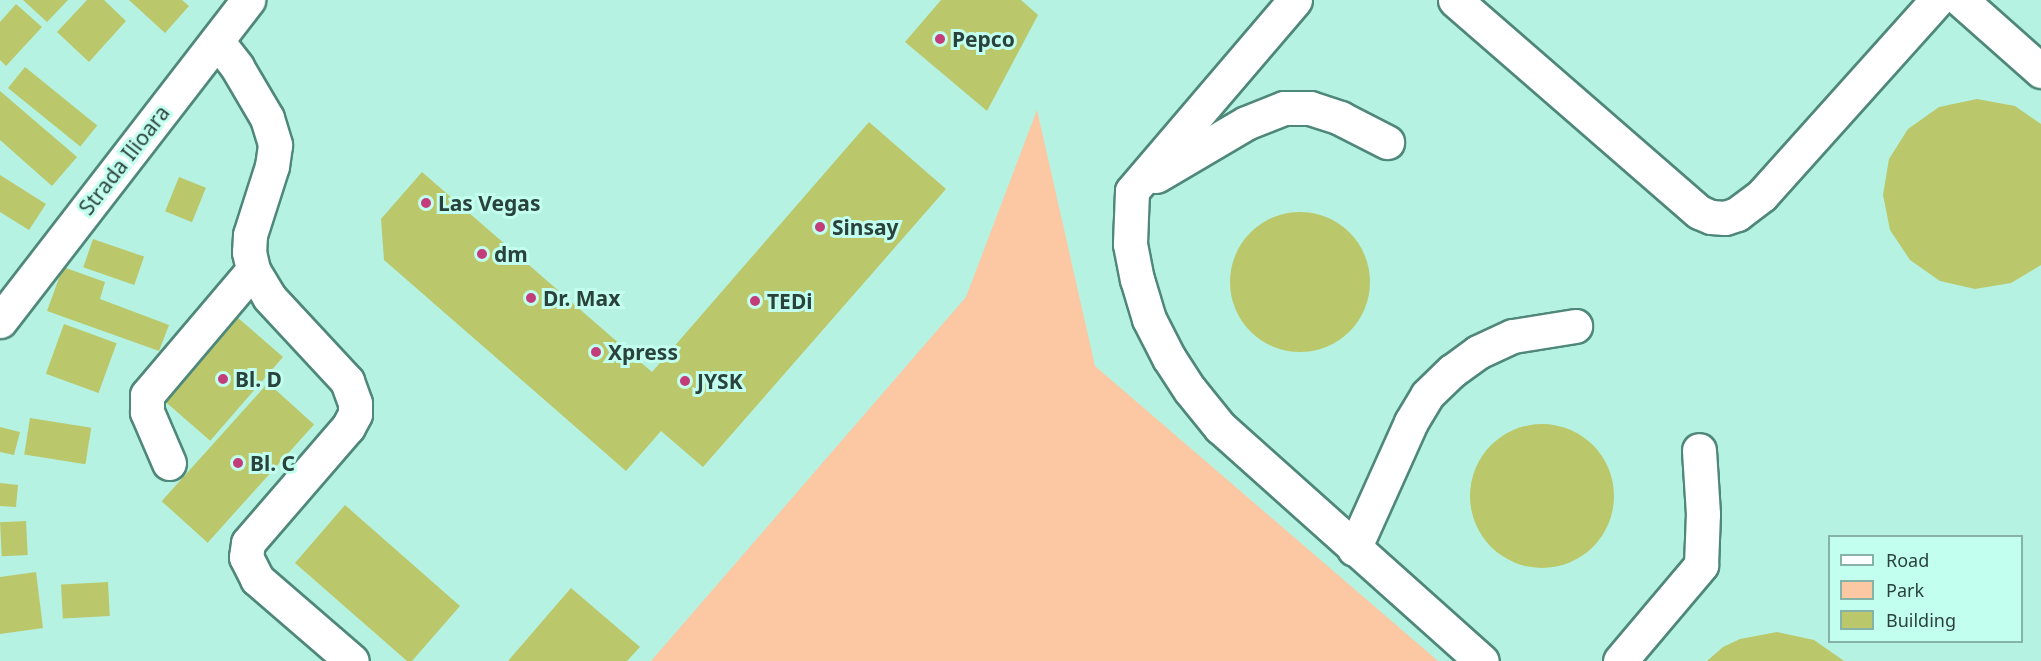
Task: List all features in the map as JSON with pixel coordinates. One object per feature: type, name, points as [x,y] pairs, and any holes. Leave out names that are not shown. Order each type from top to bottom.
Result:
[{"type":"street","name":"Strada Ilioara","points":[[0,321],[248,0]]},
{"type":"street","points":[[1455,0],[1699,212],[1711,218],[1725,218],[1743,210],[1762,195],[1937,0]]},
{"type":"street","points":[[1961,0],[2041,71]]},
{"type":"street","points":[[1293,2],[1132,191],[1130,244],[1137,279],[1149,319],[1169,358],[1190,390],[1220,427],[1482,661]]},
{"type":"street","points":[[217,40],[237,67],[267,118],[275,145],[273,166],[250,236],[249,252],[253,270],[269,297],[346,381],[355,403],[355,414],[348,427],[248,543],[246,557],[258,579],[352,661]]},
{"type":"street","points":[[1132,191],[1246,123],[1284,108],[1310,108],[1340,118],[1387,142]]},
{"type":"street","points":[[169,463],[147,412],[147,395],[253,270]]},
{"type":"street","points":[[1354,549],[1411,422],[1427,395],[1452,371],[1478,352],[1513,336],[1575,326]]},
{"type":"street","points":[[1620,661],[1701,565],[1703,514],[1699,450]]},
{"type":"green space","points":[[1037,110],[1095,366],[1438,661],[651,661],[966,297]]},
{"type":"building","points":[[23,0],[68,0],[47,22]]},
{"type":"building","points":[[87,0],[104,0],[126,21],[89,62],[57,32]]},
{"type":"building","points":[[129,0],[182,0],[189,6],[165,33]]},
{"type":"building","points":[[941,0],[1021,0],[1038,15],[987,111],[905,42]]},
{"type":"building","points":[[16,4],[42,27],[6,66],[0,60],[0,22]]},
{"type":"building","points":[[25,67],[97,126],[80,147],[8,88]]},
{"type":"building","points":[[0,91],[77,157],[52,186],[0,140]]},
{"type":"building","points":[[1977,99],[2015,106],[2041,124],[2041,265],[2011,283],[1975,289],[1940,281],[1910,260],[1890,230],[1883,195],[1889,159],[1908,129],[1939,107]]},
{"type":"building","points":[[869,122],[946,189],[703,467],[661,431],[626,471],[384,260],[381,219],[422,172],[652,372]]},
{"type":"building","points":[[0,175],[46,204],[29,230],[0,212]]},
{"type":"building","points":[[179,177],[206,188],[192,222],[165,211]]},
{"type":"building","points":[[1300,212],[1327,217],[1350,232],[1365,255],[1370,282],[1365,309],[1350,332],[1327,347],[1300,352],[1273,347],[1250,332],[1235,309],[1230,282],[1235,255],[1250,232],[1273,217]]},
{"type":"building","points":[[93,239],[144,257],[134,285],[83,267]]},
{"type":"building","points":[[63,267],[105,282],[100,299],[169,325],[159,351],[47,311]]},
{"type":"building","name":"Bl. D","points":[[237,317],[283,357],[210,441],[164,401]]},
{"type":"building","points":[[64,324],[117,343],[98,393],[46,374]]},
{"type":"building","name":"Bl. C","points":[[268,383],[314,424],[208,543],[162,501]]},
{"type":"building","points":[[30,418],[91,428],[85,464],[24,455]]},
{"type":"building","points":[[1542,424],[1556,425],[1570,430],[1593,445],[1608,468],[1613,482],[1613,510],[1608,524],[1593,547],[1570,562],[1556,567],[1542,568],[1528,567],[1514,562],[1491,547],[1476,524],[1471,510],[1470,496],[1471,482],[1476,468],[1491,445],[1514,430],[1528,425]]},
{"type":"building","points":[[0,427],[20,432],[14,455],[0,452]]},
{"type":"building","points":[[0,483],[18,485],[16,507],[0,506]]},
{"type":"building","points":[[345,505],[460,606],[412,661],[407,661],[295,563]]},
{"type":"building","points":[[26,521],[28,555],[2,556],[0,522]]},
{"type":"building","points":[[36,572],[43,628],[0,634],[0,577]]},
{"type":"building","points":[[108,582],[110,616],[63,618],[61,584]]},
{"type":"building","points":[[571,588],[640,647],[627,661],[508,661]]},
{"type":"building","points":[[1777,632],[1814,640],[1844,661],[1707,661],[1723,647],[1740,639]]},
{"type":"place","name":"Pepco","points":[[940,39]]},
{"type":"place","name":"Las Vegas","points":[[426,203]]},
{"type":"place","name":"Sinsay","points":[[820,227]]},
{"type":"place","name":"dm","points":[[482,254]]},
{"type":"place","name":"Dr. Max","points":[[531,298]]},
{"type":"place","name":"TEDi","points":[[755,301]]},
{"type":"place","name":"Xpress","points":[[596,352]]},
{"type":"place","name":"Bl. D","points":[[223,379]]},
{"type":"place","name":"JYSK","points":[[685,381]]},
{"type":"place","name":"Bl. C","points":[[238,463]]}]
